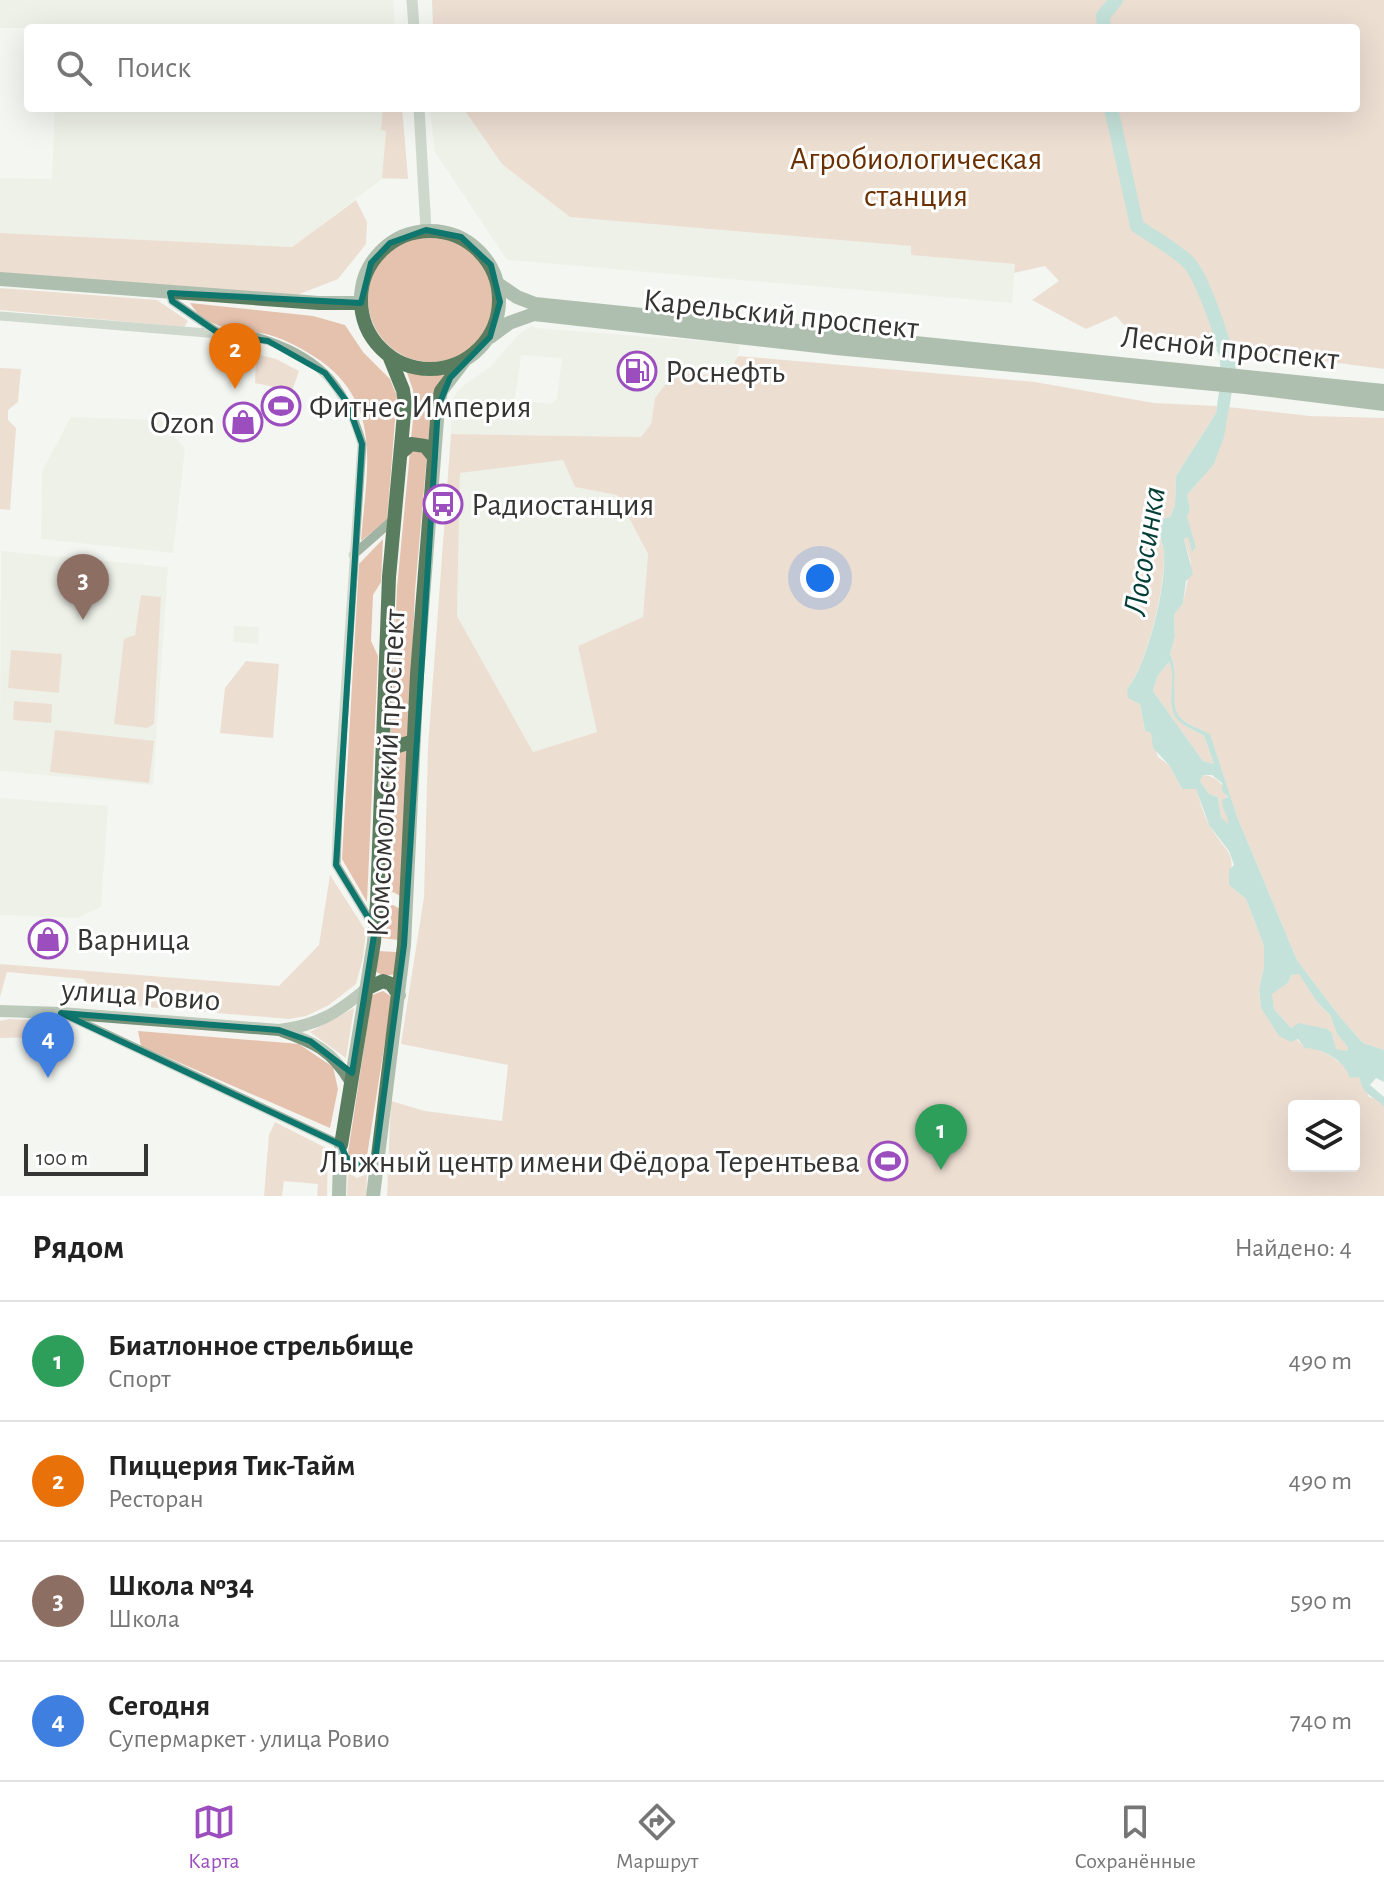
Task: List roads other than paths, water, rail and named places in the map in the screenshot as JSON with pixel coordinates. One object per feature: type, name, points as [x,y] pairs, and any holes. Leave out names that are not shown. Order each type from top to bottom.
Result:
[{"type":"main road","points":[[426,230],[448,233],[471,244],[491,265],[498,284],[498,315],[490,337],[464,361],[444,368],[406,365],[390,358],[372,339],[364,322],[362,283],[371,263],[390,243],[402,236],[426,230]]},
{"type":"main road","points":[[0,279],[319,303],[361,303]]},
{"type":"main road","name":"Карельский проспект","points":[[498,284],[517,297],[535,304],[836,342]]},
{"type":"main road","name":"Карельский проспект","points":[[490,337],[509,323],[534,314],[1071,365]]},
{"type":"main road","name":"Комсомольский проспект","points":[[339,1196],[340,1150],[377,902],[389,577],[405,403],[390,358]]},
{"type":"main road","name":"Комсомольский проспект","points":[[373,1196],[375,1161],[399,995],[433,456],[441,391],[464,361]]},
{"type":"main road","name":"Лесной проспект","points":[[1071,365],[1348,394],[1384,404]]},
{"type":"main road","name":"Лесной проспект","points":[[1348,394],[1384,391]]},
{"type":"main road","points":[[402,452],[411,444],[425,446],[433,456]]},
{"type":"main road","points":[[383,740],[398,746],[414,741]]},
{"type":"main road","points":[[377,902],[398,900],[406,907]]},
{"type":"main road","points":[[366,989],[383,981],[391,984],[399,995]]},
{"type":"main road","name":"улица Ровио","points":[[0,1011],[279,1030],[307,1026],[323,1019],[366,989]]},
{"type":"main road","name":"улица Ровио","points":[[279,1030],[310,1041],[325,1051],[340,1063],[350,1081]]},
{"type":"main road","points":[[340,1150],[350,1167],[359,1169],[375,1161]]},
{"type":"street","points":[[412,0],[414,24]]},
{"type":"street","points":[[419,112],[426,230]]},
{"type":"street","points":[[170,293],[172,301],[221,335]]},
{"type":"street","points":[[0,316],[256,337],[290,350],[325,373],[347,402],[362,444],[336,865],[375,929]]},
{"type":"street","points":[[353,555],[394,519]]},
{"type":"street","points":[[61,1013],[340,1150]]},
{"type":"waterway","name":"Лососинка","points":[[1104,24],[1103,16],[1116,0]]},
{"type":"waterway","name":"Лососинка","points":[[1112,112],[1137,226],[1177,253],[1194,270],[1219,330],[1227,368]]},
{"type":"place","name":"Роснефть","points":[[637,371]]},
{"type":"place","name":"Пиццерия Тик-Тайм","points":[[235,389]]},
{"type":"place","name":"Фитнес Империя","points":[[281,406]]},
{"type":"place","name":"Ozon","points":[[243,422]]},
{"type":"place","name":"Радиостанция","points":[[443,504]]},
{"type":"place","name":"Школа №34","points":[[83,620]]},
{"type":"place","name":"Варница","points":[[48,939]]},
{"type":"place","name":"Сегодня","points":[[48,1078]]},
{"type":"place","name":"Лыжный центр имени Фёдора Терентьева","points":[[888,1161]]},
{"type":"place","name":"Биатлонное стрельбище","points":[[941,1170]]},
{"type":"park label","name":"Агробиологическая станция","points":[[916,176]]}]
